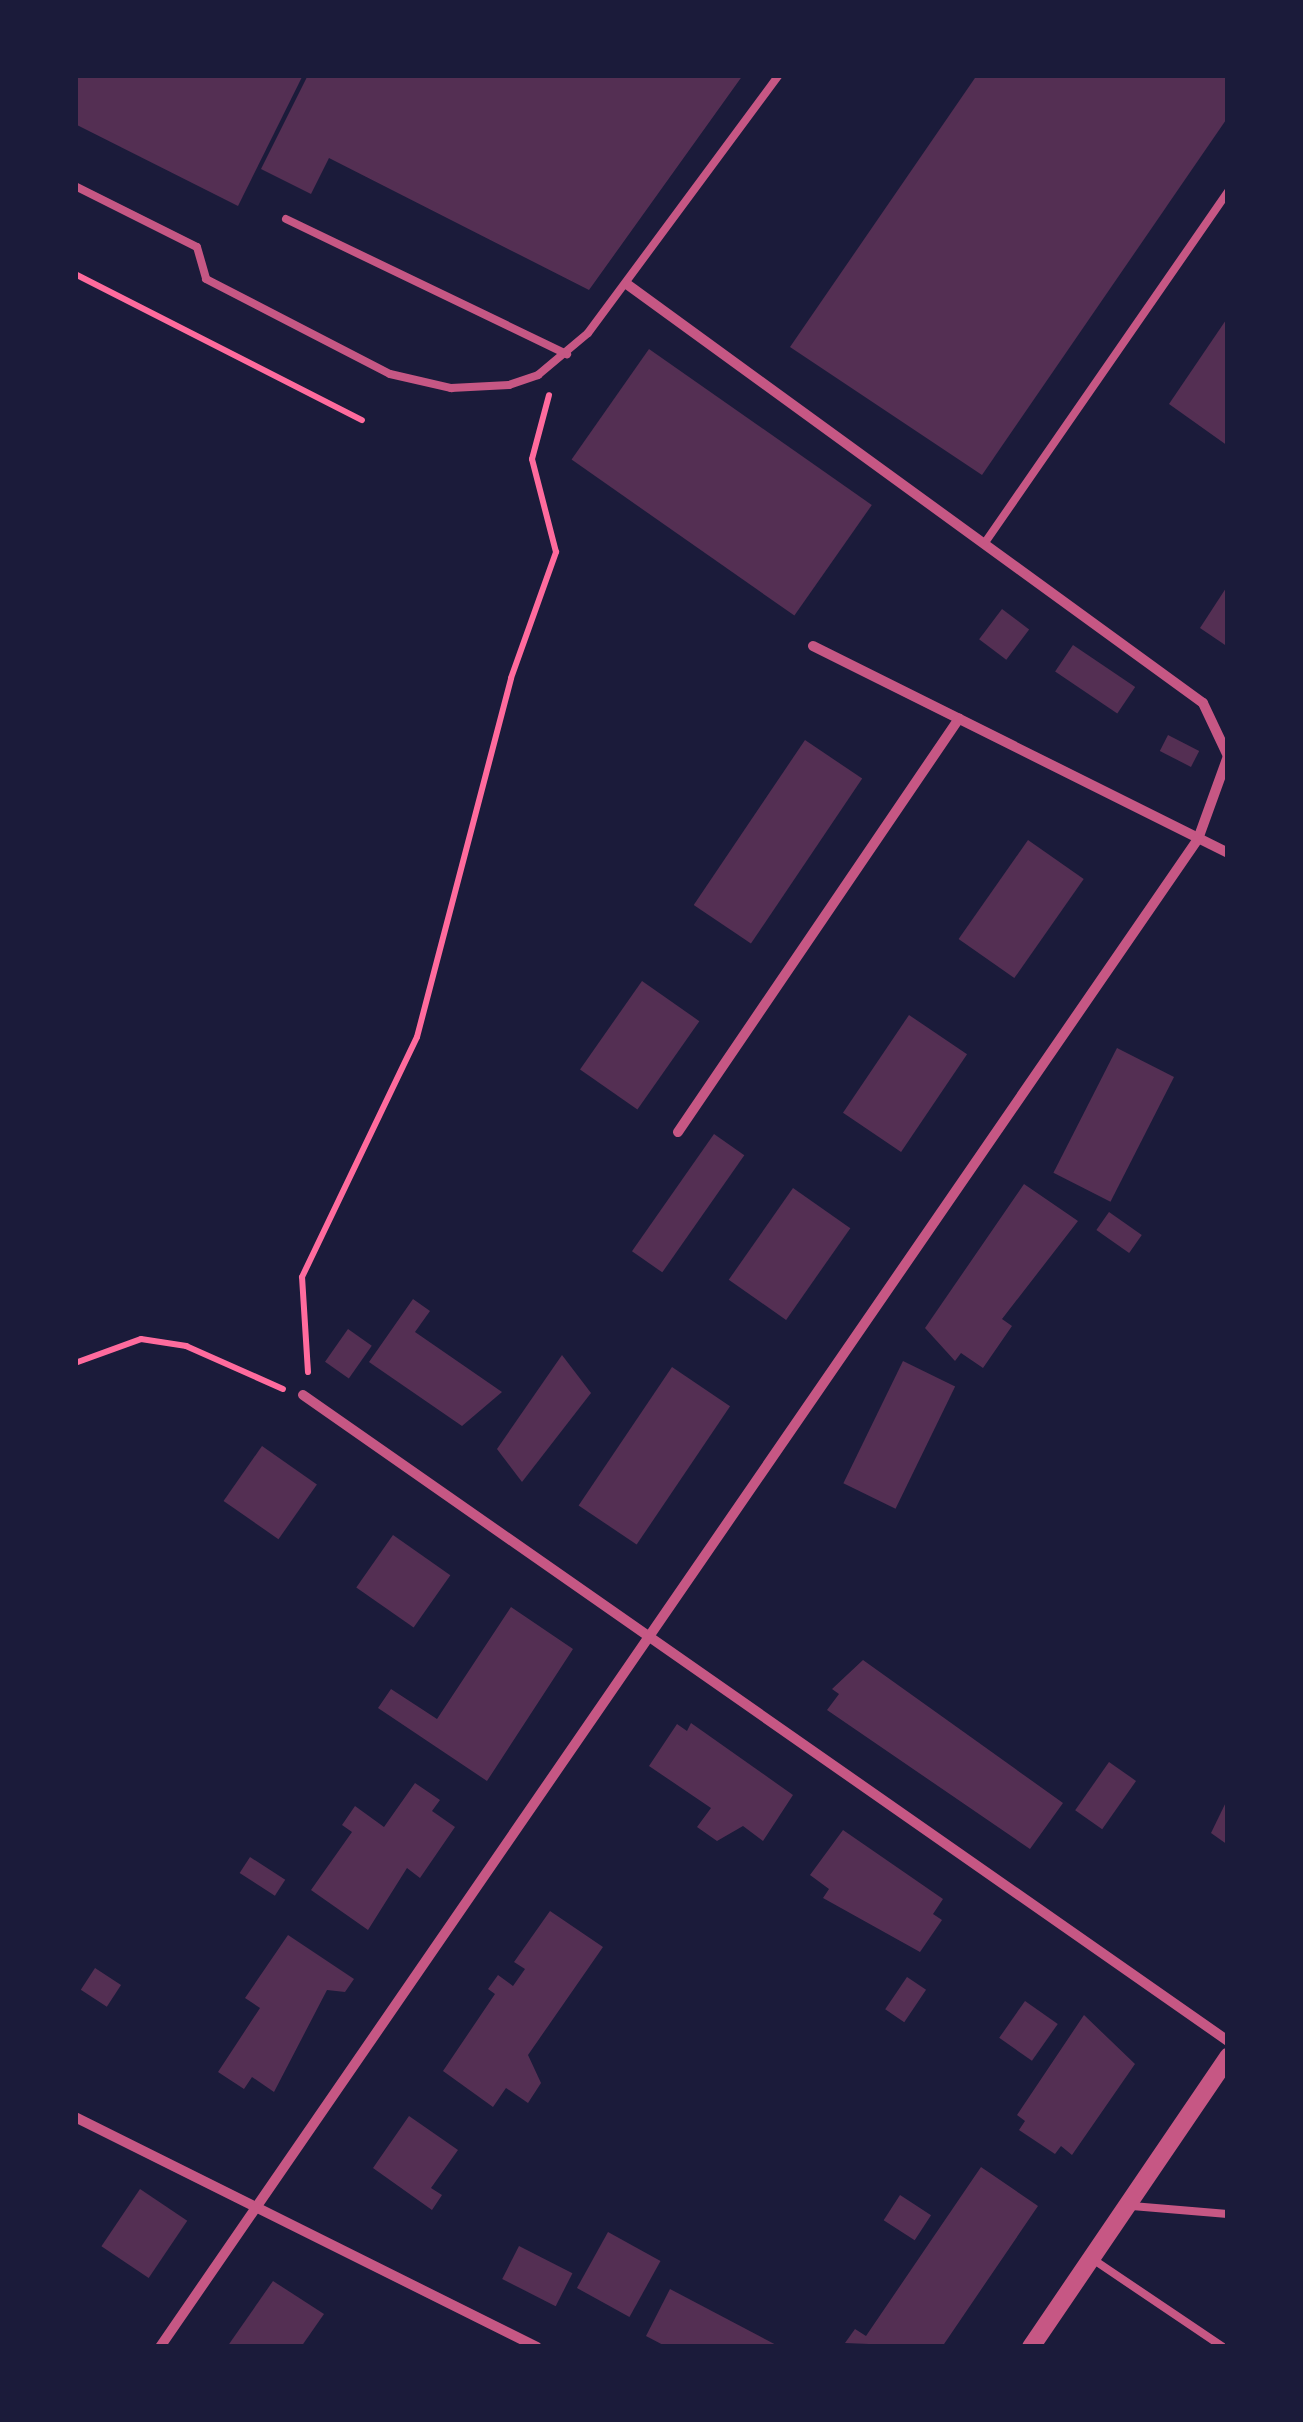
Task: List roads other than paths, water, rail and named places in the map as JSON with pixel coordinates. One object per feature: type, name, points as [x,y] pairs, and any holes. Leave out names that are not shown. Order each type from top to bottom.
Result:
[{"type":"street","points":[[160,2347],[647,1631],[1198,839],[1228,756],[1218,719],[628,285]]},
{"type":"street","points":[[813,646],[1228,853]]},
{"type":"street","points":[[678,1132],[958,719]]},
{"type":"street","points":[[308,1399],[647,1631],[1228,2040]]},
{"type":"street","points":[[1031,2347],[1228,2058]]},
{"type":"street","points":[[75,2117],[537,2347]]},
{"type":"lane","points":[[75,186],[197,247],[206,279],[390,374],[479,389],[553,364],[567,354],[628,285],[779,75]]},
{"type":"lane","points":[[984,544],[1228,191]]},
{"type":"lane","points":[[286,219],[567,354]]},
{"type":"lane","points":[[1127,2205],[1228,2214]]},
{"type":"lane","points":[[1091,2258],[1223,2347]]}]
